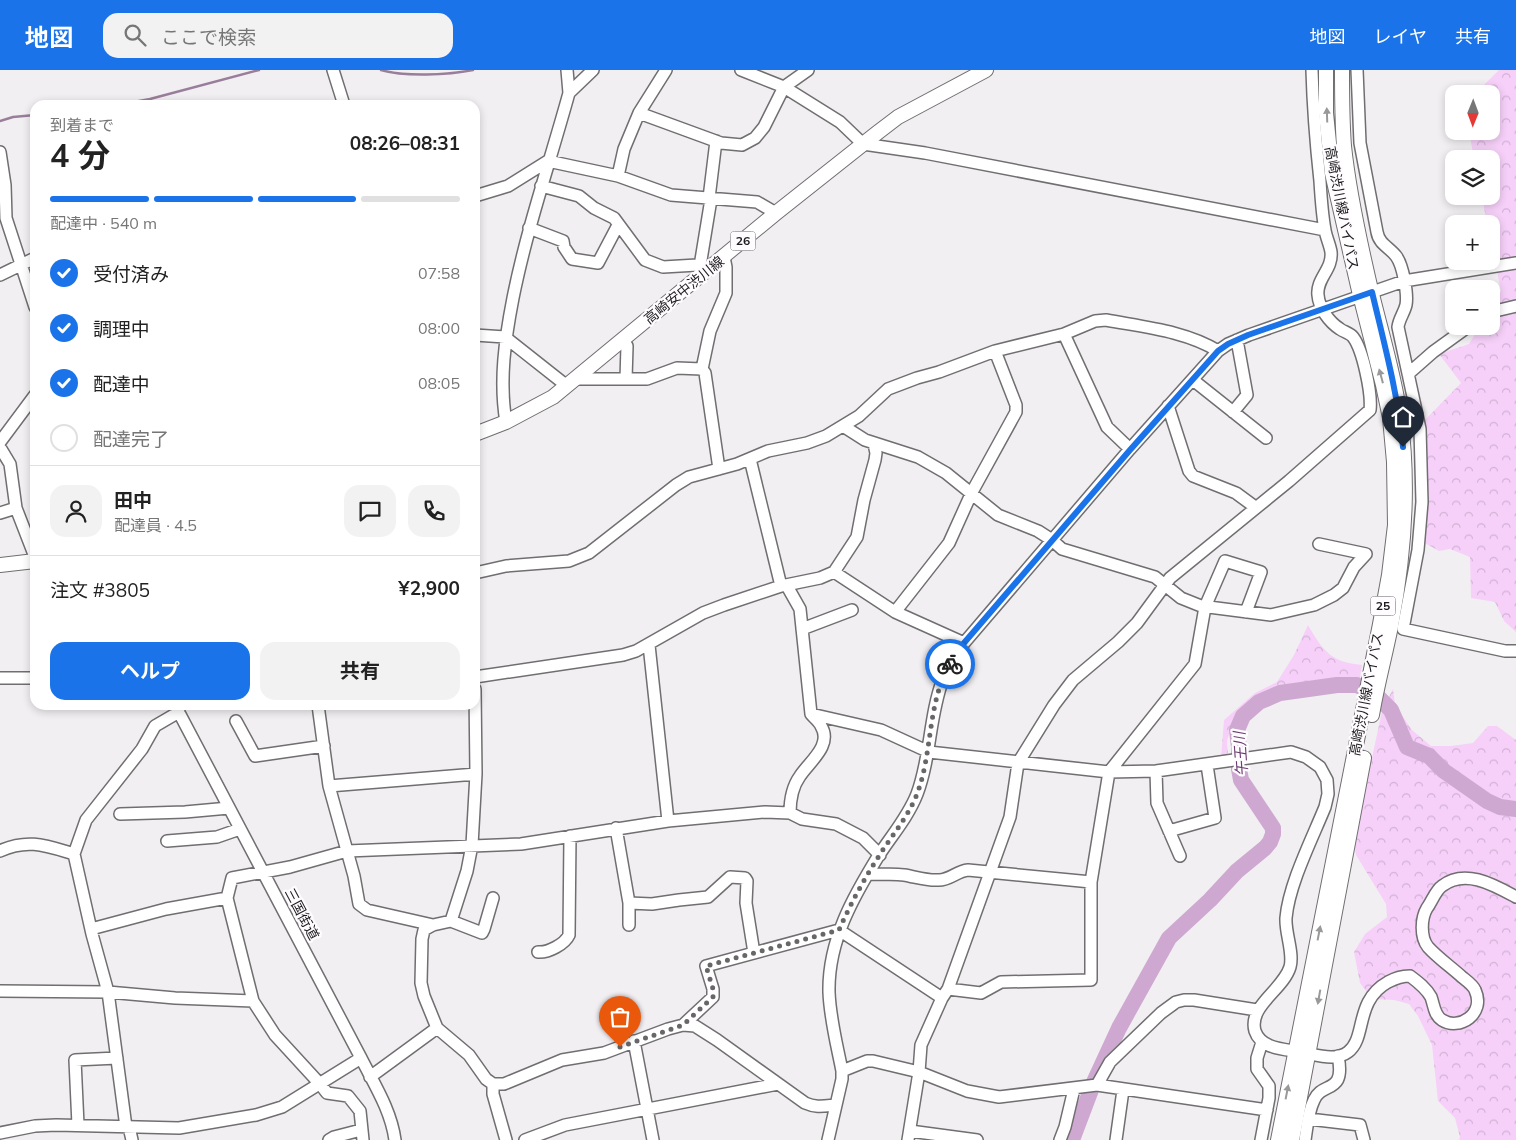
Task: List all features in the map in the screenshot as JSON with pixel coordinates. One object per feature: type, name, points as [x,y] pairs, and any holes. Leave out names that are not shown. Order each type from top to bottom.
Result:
[{"type":"main road","name":"高崎安中渋川線","points":[[480,432],[528,412],[571,382],[623,340],[705,267],[724,257],[863,144],[898,118],[986,70]]},
{"type":"main road","name":"高崎渋川線バイパス","points":[[1292,1140],[1302,1052],[1389,575],[1395,526],[1394,462],[1388,404],[1366,294],[1332,173],[1326,113],[1326,70]]},
{"type":"main road","name":"高崎渋川線バイパス","points":[[1342,70],[1343,121],[1348,171],[1359,235],[1366,294]]},
{"type":"main road","points":[[0,565],[30,562]]},
{"type":"main road","name":"高崎渋川線バイパス","points":[[1278,1140],[1302,1052]]},
{"type":"street","points":[[506,422],[502,400],[505,337],[521,255],[569,93],[567,70]]},
{"type":"street","points":[[569,93],[593,70]]},
{"type":"street","points":[[618,176],[624,149],[639,113],[666,70]]},
{"type":"street","points":[[741,70],[784,87],[840,122],[863,144],[925,153],[1324,230]]},
{"type":"street","points":[[639,113],[716,141],[729,145],[742,145],[755,138],[764,127],[784,87],[808,70]]},
{"type":"street","points":[[977,1140],[909,1136],[919,1072],[921,1045],[945,993],[1010,817],[1018,763],[1054,705],[1073,680],[1118,642],[1137,623],[1163,590],[1165,583],[1370,410],[1370,387],[1356,342],[1353,337],[1341,330],[1329,319],[1322,309],[1318,296],[1318,289],[1330,262],[1331,252],[1324,230],[1313,111],[1312,70]]},
{"type":"street","points":[[1357,70],[1360,143],[1378,239],[1396,256],[1407,296],[1406,305],[1398,327],[1420,430],[1422,502],[1418,550],[1403,629],[1516,651]]},
{"type":"street","points":[[334,73],[342,100]]},
{"type":"street","points":[[541,186],[579,196],[594,208],[614,218],[645,260],[664,267],[705,267],[716,141]]},
{"type":"street","points":[[0,152],[5,185],[6,218],[30,290]]},
{"type":"street","points":[[480,194],[508,186],[548,161],[618,176],[671,195],[757,202],[776,213]]},
{"type":"street","points":[[529,228],[563,241],[564,247],[572,259],[598,263],[618,225]]},
{"type":"street","points":[[719,469],[705,373],[702,369],[710,330],[726,293],[724,257]]},
{"type":"street","points":[[0,275],[30,260]]},
{"type":"street","points":[[828,1140],[842,1079],[829,994],[832,954],[845,916],[880,855],[906,819],[922,780],[939,691],[948,668],[964,643],[1168,406],[1194,380],[1218,351],[1237,340],[1404,281],[1516,262]]},
{"type":"street","points":[[1500,310],[1516,306]]},
{"type":"street","points":[[480,573],[506,566],[569,561],[589,553],[689,477],[737,464],[768,451],[807,443],[826,436],[859,416],[888,389],[995,351],[1064,334],[1095,321],[1106,320],[1178,335],[1206,343],[1218,351]]},
{"type":"street","points":[[1064,334],[1107,427],[1130,450]]},
{"type":"street","points":[[480,335],[505,337],[571,382],[647,379],[677,368],[702,369]]},
{"type":"street","points":[[1408,374],[1457,335]]},
{"type":"street","points":[[623,340],[627,346],[626,379]]},
{"type":"street","points":[[1233,412],[1247,395],[1237,340]]},
{"type":"street","points":[[895,612],[949,544],[972,492],[1016,412],[1016,406],[995,351]]},
{"type":"street","points":[[1194,380],[1266,438]]},
{"type":"street","points":[[0,442],[30,402]]},
{"type":"street","points":[[1168,406],[1189,471],[1193,476],[1236,493],[1255,506]]},
{"type":"street","points":[[843,426],[874,444],[918,457],[946,473],[972,492],[998,515],[1038,531],[1062,549],[1156,577],[1181,598],[1205,607],[1271,615],[1320,602],[1343,588],[1354,567],[1366,554],[1319,544]]},
{"type":"street","points":[[480,676],[622,655],[636,651],[703,613],[784,586],[834,572],[857,537],[864,500],[875,460],[874,444]]},
{"type":"street","points":[[1,449],[10,464],[16,508],[30,544]]},
{"type":"street","points":[[750,459],[784,586],[800,609],[811,714],[821,726],[823,741],[822,748],[799,776],[790,796],[790,812]]},
{"type":"street","points":[[0,512],[16,508]]},
{"type":"street","points":[[683,1025],[713,997],[713,989],[706,966],[839,930],[945,993],[981,994],[1001,982],[1091,980],[1091,882],[1109,772],[1195,664],[1205,607],[1225,561],[1261,572],[1246,612]]},
{"type":"street","points":[[834,572],[895,612],[964,643]]},
{"type":"street","points":[[802,629],[852,610]]},
{"type":"street","points":[[648,645],[668,821]]},
{"type":"street","points":[[0,678],[30,678]]},
{"type":"street","points":[[132,1140],[127,1127],[108,992],[74,854],[86,820],[142,749],[155,726],[175,710]]},
{"type":"street","name":"三国街道","points":[[177,710],[389,1113],[395,1140]]},
{"type":"street","points":[[319,710],[330,786],[354,876],[359,904],[362,908],[433,925]]},
{"type":"street","points":[[451,921],[467,871],[472,845],[476,774],[475,710]]},
{"type":"street","points":[[811,714],[881,730],[928,752],[1018,763],[1109,772],[1156,771],[1291,752],[1306,757],[1320,767],[1327,780],[1328,794],[1325,807],[1290,895],[1286,919],[1288,944],[1292,959],[1290,968],[1279,987],[1257,1010],[1254,1018],[1256,1033],[1262,1042],[1278,1048],[1324,1056],[1338,1056],[1349,1051],[1353,1047],[1369,999],[1381,986],[1400,976],[1410,976],[1424,988],[1430,996],[1436,1013],[1444,1022],[1451,1024],[1472,1017],[1478,1007],[1478,997],[1474,987],[1427,946],[1423,931],[1423,916],[1440,887],[1454,879],[1468,878],[1490,884],[1516,897]]},
{"type":"street","points":[[236,720],[255,756],[324,746]]},
{"type":"street","points":[[1169,831],[1215,818],[1207,765]]},
{"type":"street","points":[[1156,771],[1157,803],[1180,856]]},
{"type":"street","points":[[330,786],[476,774]]},
{"type":"street","points":[[120,814],[185,812],[228,808]]},
{"type":"street","points":[[329,1140],[334,1137],[362,1135],[360,1111],[348,1096],[327,1093],[275,1035],[254,1001],[227,898],[232,878],[290,867],[347,851],[521,844],[668,821],[765,812],[790,812],[802,820],[836,824],[862,838],[880,855]]},
{"type":"street","points":[[616,828],[629,903],[629,925]]},
{"type":"street","points":[[167,840],[217,837],[240,830]]},
{"type":"street","points":[[538,952],[545,953],[567,940],[569,935],[570,836]]},
{"type":"street","points":[[0,851],[13,845],[40,844],[74,854]]},
{"type":"street","points":[[869,874],[901,875],[933,881],[944,880],[961,871],[991,872],[1091,882]]},
{"type":"street","points":[[629,903],[652,904],[708,897],[730,878],[745,878],[747,881],[746,903],[754,953]]},
{"type":"street","points":[[91,929],[166,909],[227,898]]},
{"type":"street","points":[[493,898],[482,933],[451,921],[433,925],[424,930],[421,983],[424,996],[437,1028],[469,1055],[486,1079],[493,1084],[504,1084],[562,1060],[604,1053],[683,1025],[695,1026],[813,1106],[820,1107],[836,1104]]},
{"type":"street","points":[[0,991],[108,992],[175,998],[254,1001]]},
{"type":"street","points":[[1096,1085],[1110,1062],[1161,1012],[1176,1002],[1194,1000],[1257,1010]]},
{"type":"street","points":[[370,1077],[437,1028]]},
{"type":"street","points":[[634,1041],[653,1140]]},
{"type":"street","points":[[1261,1140],[1270,1086],[1257,1069],[1257,1058],[1262,1042]]},
{"type":"street","points":[[1304,1140],[1314,1100],[1338,1080],[1340,1066],[1338,1056]]},
{"type":"street","points":[[78,1126],[75,1060],[117,1058]]},
{"type":"street","points":[[0,1133],[35,1126],[179,1128],[256,1115],[282,1107],[361,1058]]},
{"type":"street","points":[[842,1071],[867,1061],[874,1061],[919,1072],[967,1091],[999,1097],[1096,1085],[1266,1110]]},
{"type":"street","points":[[493,1084],[493,1094],[506,1140]]},
{"type":"street","points":[[532,1139],[565,1125],[778,1084]]},
{"type":"street","points":[[1060,1140],[1075,1088]]},
{"type":"street","points":[[1116,1140],[1122,1090]]},
{"type":"street","points":[[1309,1119],[1360,1125],[1364,1140]]},
{"type":"green space","points":[[1499,70],[1516,70],[1516,632],[1504,621],[1495,602],[1471,598],[1470,557],[1450,549],[1439,551],[1423,542],[1424,421],[1461,383],[1439,354],[1469,344],[1474,335],[1500,335],[1501,291],[1497,270],[1500,270],[1500,215],[1485,215],[1484,205],[1500,205],[1500,150],[1472,150],[1471,140],[1500,140],[1500,85],[1484,85]]},
{"type":"green space","points":[[1308,625],[1318,642],[1329,654],[1343,661],[1362,665],[1359,683],[1325,683],[1288,688],[1255,702],[1242,712],[1233,726],[1227,741],[1228,756],[1221,758],[1224,720],[1255,693],[1277,682],[1294,655]]},
{"type":"green space","points":[[1393,689],[1395,705],[1412,730],[1431,746],[1473,743],[1488,726],[1497,726],[1516,740],[1516,1140],[1459,1140],[1460,1137],[1455,1118],[1438,1101],[1432,1045],[1418,1016],[1409,1004],[1394,1000],[1372,999],[1360,983],[1354,952],[1365,934],[1387,917],[1386,904],[1356,855],[1354,842],[1382,711]]},
{"type":"waterway","points":[[144,100],[259,70]]},
{"type":"waterway","points":[[381,70],[402,74],[451,73],[473,70]]},
{"type":"waterway","points":[[0,121],[13,117],[30,115]]},
{"type":"waterway","name":"午王川","points":[[1072,1140],[1094,1082],[1119,1028],[1169,938],[1210,900],[1237,871],[1270,842],[1273,828],[1241,780],[1239,769],[1237,730],[1243,716],[1259,702],[1280,693],[1337,685],[1357,685],[1376,695],[1391,710],[1407,747],[1429,756],[1444,771],[1487,801],[1500,807],[1516,809]]},
{"type":"way so far","points":[[620,1047],[683,1025],[707,1003],[713,997],[713,989],[706,966],[839,930],[880,855],[906,819],[917,795],[924,773],[936,702],[950,664]]},
{"type":"route","points":[[950,664],[964,643],[1168,406],[1194,380],[1218,351],[1228,344],[1248,335],[1372,292],[1394,383],[1403,447]]}]
